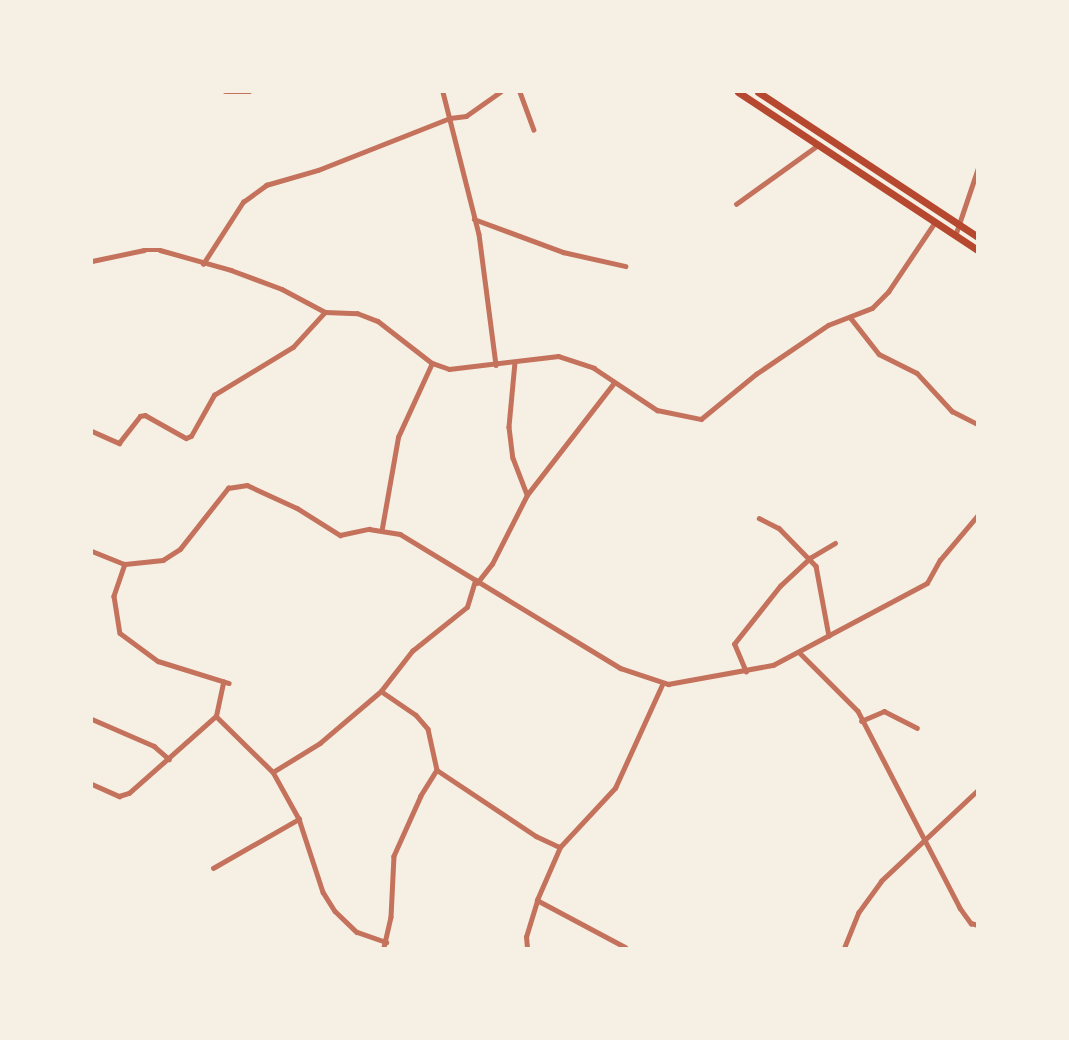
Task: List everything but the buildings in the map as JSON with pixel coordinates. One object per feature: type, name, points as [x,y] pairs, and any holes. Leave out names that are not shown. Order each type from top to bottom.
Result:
[{"type":"main road","points":[[738,92],[978,250]]},
{"type":"main road","points":[[758,92],[978,237]]},
{"type":"street","points":[[225,92],[250,92]]},
{"type":"street","points":[[442,92],[479,234],[496,365]]},
{"type":"street","points":[[203,264],[243,202],[266,185],[318,170],[450,118],[477,112],[500,92]]},
{"type":"street","points":[[520,92],[534,130]]},
{"type":"street","points":[[736,204],[818,145]]},
{"type":"street","points":[[955,236],[978,168]]},
{"type":"street","points":[[474,219],[563,252],[625,266]]},
{"type":"street","points":[[92,261],[144,249],[203,264],[282,289],[325,312],[357,313],[378,321],[432,363],[449,369],[558,356],[594,368],[613,384],[657,410],[701,419],[756,374],[828,325],[872,308],[888,292],[935,222]]},
{"type":"street","points":[[92,431],[119,443],[140,416],[145,415],[186,438],[191,436],[214,395],[293,347],[325,312]]},
{"type":"street","points":[[850,317],[879,354],[916,373],[952,411],[978,424]]},
{"type":"street","points":[[515,362],[509,427],[513,458],[527,495]]},
{"type":"street","points":[[382,528],[398,437],[432,363]]},
{"type":"street","points":[[273,772],[320,743],[381,691],[412,651],[467,607],[476,582],[492,564],[527,495],[613,384]]},
{"type":"street","points":[[92,551],[124,564],[164,560],[174,554],[228,488],[236,485],[262,490],[340,535],[382,528],[400,534],[620,668],[662,685],[746,672],[799,652],[927,583],[946,552],[978,514]]},
{"type":"street","points":[[759,518],[779,528],[810,558],[824,594],[829,636]]},
{"type":"street","points":[[746,672],[734,644],[780,586],[810,558],[835,543]]},
{"type":"street","points":[[124,564],[114,596],[120,633],[158,661],[229,683]]},
{"type":"street","points":[[799,652],[858,711],[861,721],[928,839],[960,908],[971,923],[978,925]]},
{"type":"street","points":[[92,784],[118,796],[129,794],[216,716],[223,682]]},
{"type":"street","points":[[527,948],[526,937],[537,900],[560,847],[615,788],[662,685]]},
{"type":"street","points":[[381,691],[416,715],[428,729],[437,771],[536,836],[560,847]]},
{"type":"street","points":[[861,721],[884,711],[917,728]]},
{"type":"street","points":[[216,716],[273,772],[299,819],[323,892],[335,911],[362,936],[386,942]]},
{"type":"street","points":[[92,719],[154,746],[169,759]]},
{"type":"street","points":[[384,948],[394,856],[421,796],[437,771]]},
{"type":"street","points":[[844,948],[858,913],[881,881],[978,790]]},
{"type":"street","points":[[213,868],[299,819]]},
{"type":"street","points":[[537,900],[625,947]]}]
